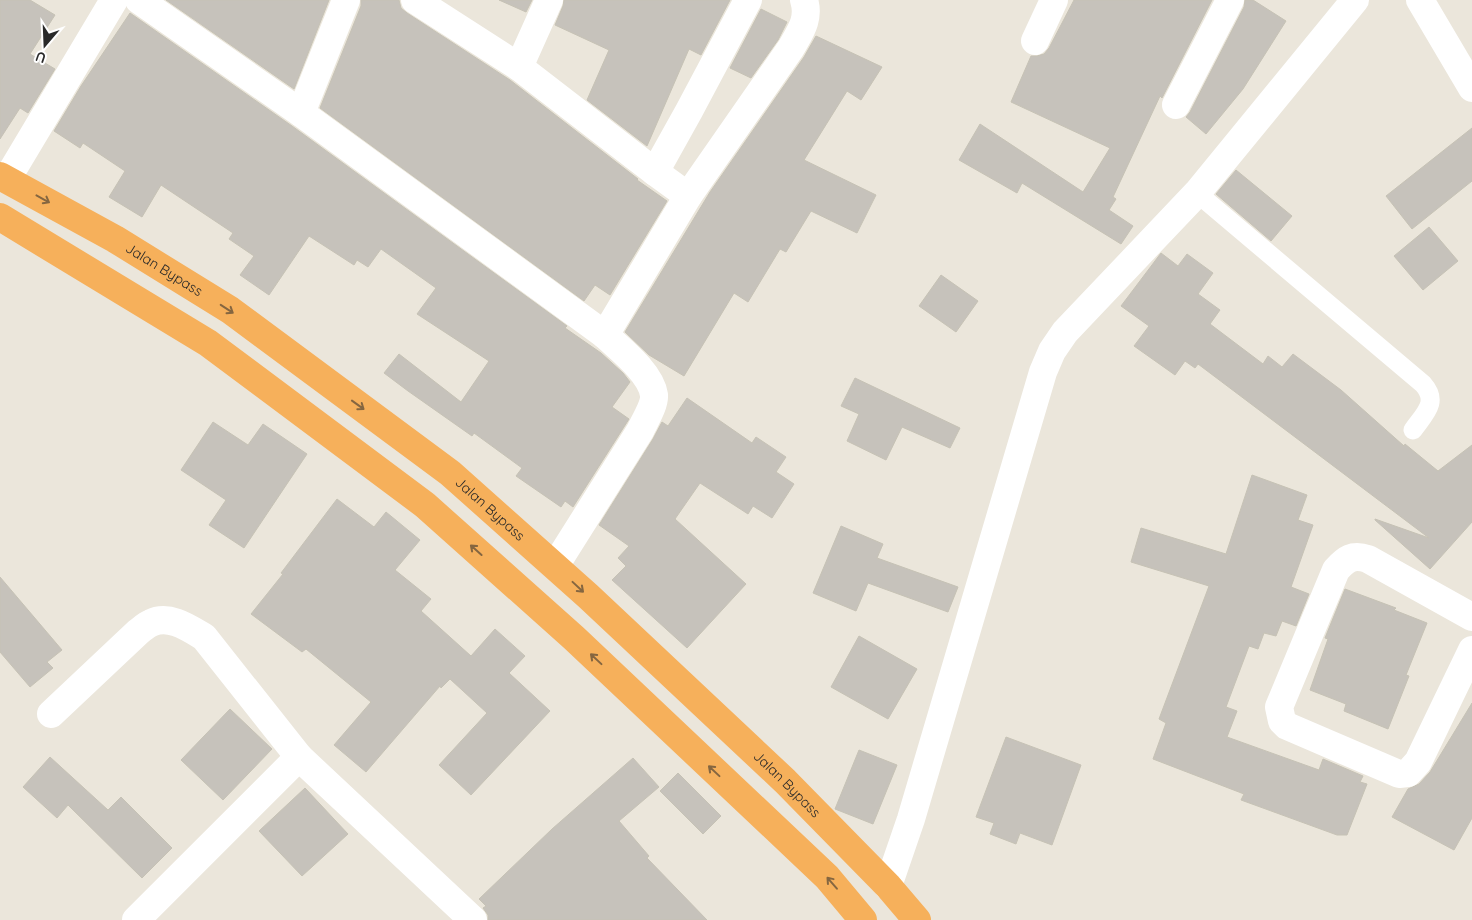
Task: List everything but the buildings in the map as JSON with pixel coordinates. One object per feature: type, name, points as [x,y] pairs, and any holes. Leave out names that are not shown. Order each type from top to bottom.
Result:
[{"type":"highway","name":"Jalan Bypass","points":[[4,177],[115,240],[230,310],[450,473],[554,566],[785,781],[888,886],[917,920]]},
{"type":"highway","points":[[0,217],[208,342],[425,505],[574,638],[827,877],[858,918]]},
{"type":"highway","points":[[425,505],[450,473]]},
{"type":"street","points":[[301,113],[346,0]]},
{"type":"street","points":[[415,0],[519,67],[688,196]]},
{"type":"street","points":[[519,67],[549,0]]},
{"type":"street","points":[[655,172],[748,0]]},
{"type":"street","points":[[605,335],[688,196],[791,48],[802,29],[808,11],[804,0]]},
{"type":"street","points":[[1034,41],[1054,0]]},
{"type":"street","points":[[1176,105],[1230,0]]},
{"type":"street","points":[[888,886],[914,809],[1043,372],[1052,351],[1065,332],[1197,193],[1354,0]]},
{"type":"street","points":[[1420,0],[1472,88]]},
{"type":"street","points":[[4,177],[118,1],[301,113],[605,335],[639,367],[648,380],[654,396],[640,431],[554,566]]},
{"type":"street","points":[[1472,616],[1368,559],[1359,556],[1346,559],[1336,570],[1280,708],[1282,721],[1288,726],[1399,774],[1408,773],[1418,762],[1472,650]]},
{"type":"street","points":[[51,714],[151,622],[162,620],[189,628],[204,637],[299,757],[473,920]]},
{"type":"street","points":[[136,920],[299,757]]},
{"type":"lane","points":[[1197,193],[1423,384],[1431,398],[1430,406],[1413,430]]}]
